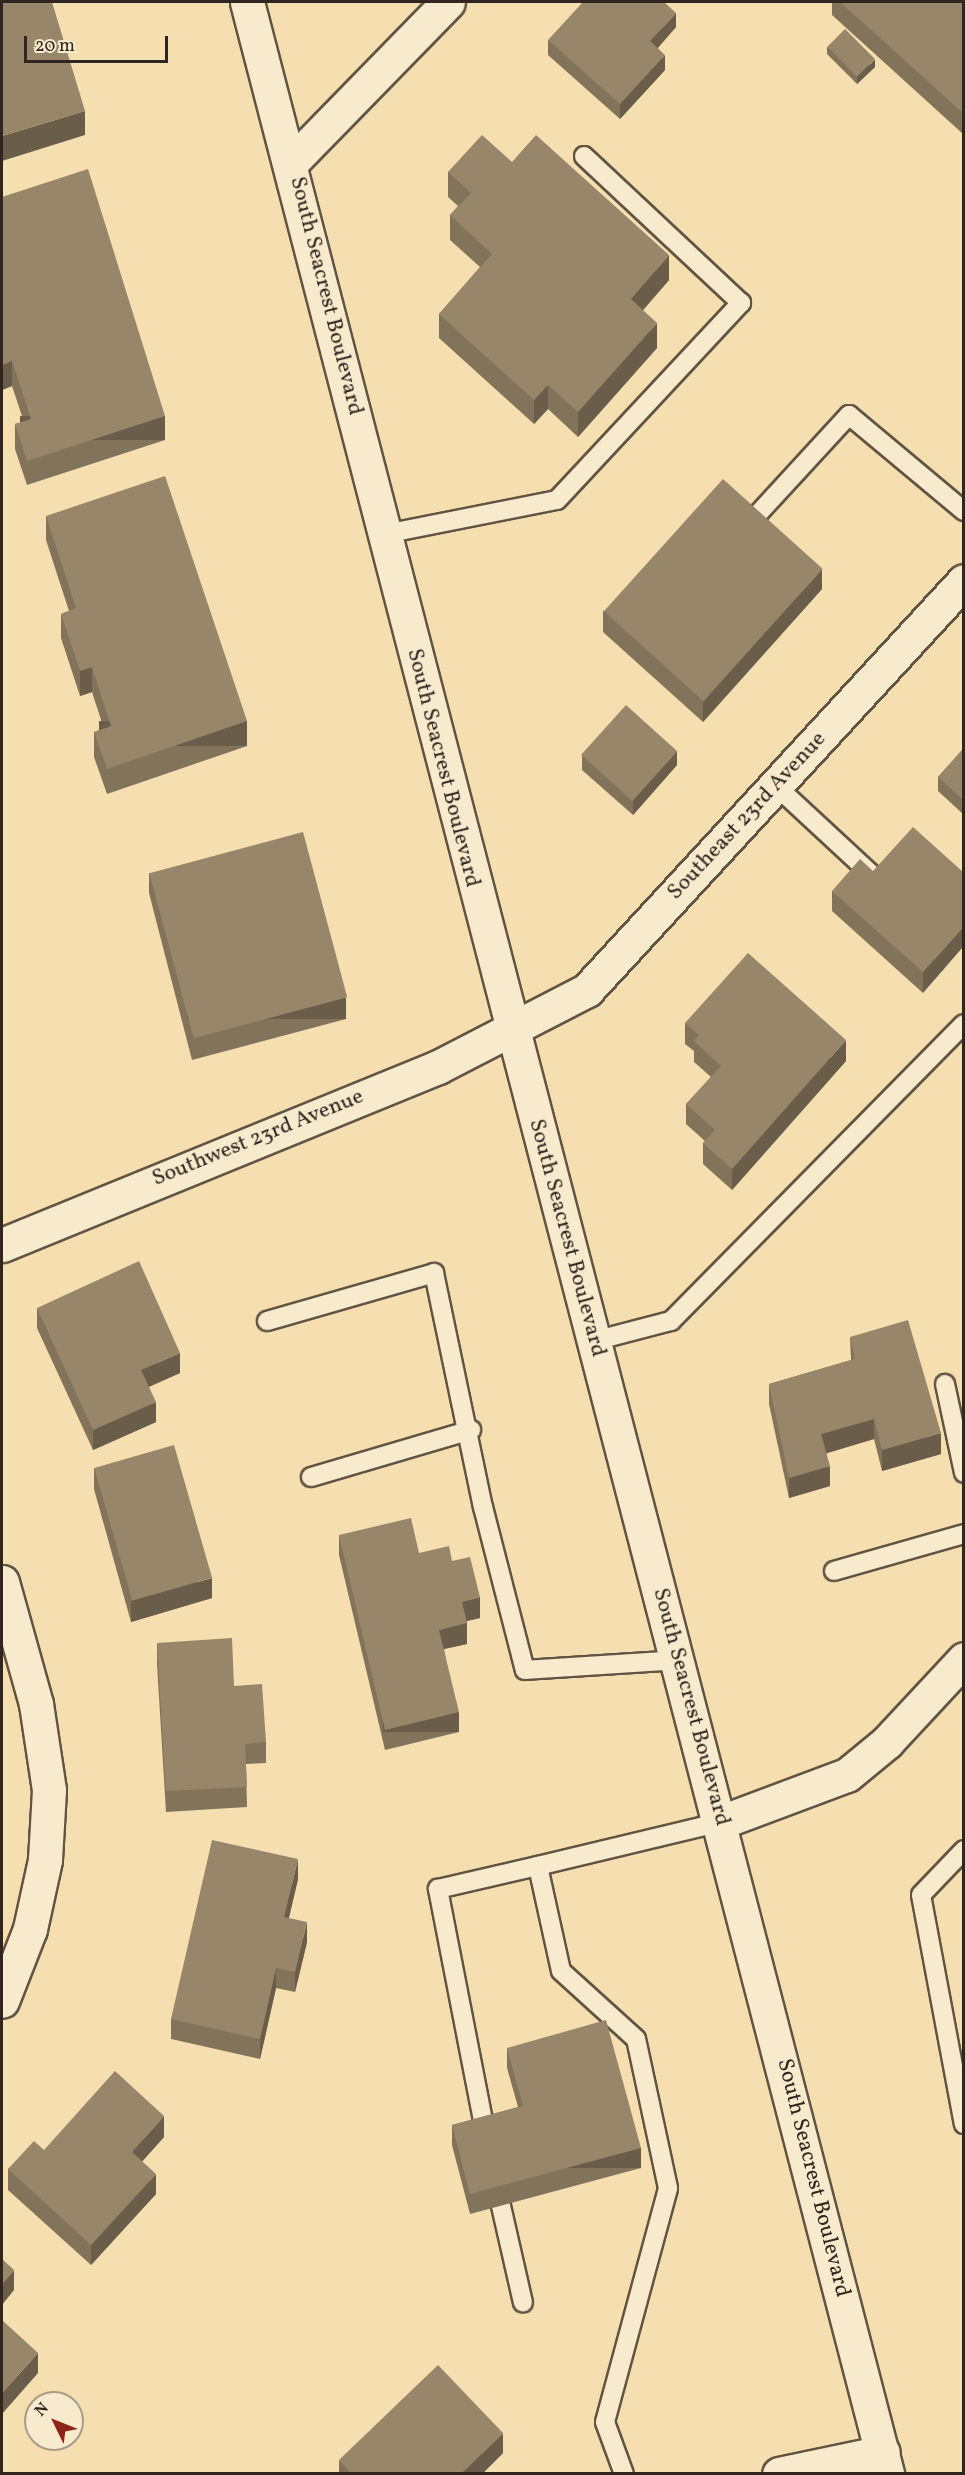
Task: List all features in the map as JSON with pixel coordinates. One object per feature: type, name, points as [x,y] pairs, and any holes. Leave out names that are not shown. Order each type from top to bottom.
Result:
[{"type":"street","name":"South Seacrest Boulevard","points":[[247,2],[292,162],[385,534],[594,1341],[722,1822],[885,2463]]},
{"type":"street","points":[[292,162],[448,2]]},
{"type":"street","name":"Southeast 23rd Avenue","points":[[513,1029],[587,990],[963,581]]},
{"type":"street","name":"Southwest 23rd Avenue","points":[[2,1245],[438,1067],[513,1029]]},
{"type":"street","points":[[2,1582],[36,1704],[48,1790],[45,1860],[30,1929],[2,2001]]},
{"type":"street","points":[[722,1822],[847,1775],[887,1742],[963,1659]]},
{"type":"street","points":[[779,2474],[885,2463]]},
{"type":"lane","points":[[385,534],[557,500],[741,303],[584,156]]},
{"type":"lane","points":[[757,514],[849,415],[963,511]]},
{"type":"lane","points":[[775,785],[870,874]]},
{"type":"lane","points":[[594,1341],[670,1321],[963,1024]]},
{"type":"lane","points":[[267,1321],[434,1274],[471,1430],[483,1507],[525,1670],[680,1660]]},
{"type":"lane","points":[[945,1384],[963,1473]]},
{"type":"lane","points":[[311,1477],[471,1430]]},
{"type":"lane","points":[[834,1571],[963,1534]]},
{"type":"lane","points":[[486,2136],[438,1890],[722,1822]]},
{"type":"lane","points":[[963,1850],[921,1895],[957,2080],[963,2124]]},
{"type":"lane","points":[[538,1866],[561,1971],[636,2039],[668,2188],[604,2422],[624,2474]]},
{"type":"lane","points":[[957,2080],[963,2059]]},
{"type":"lane","points":[[501,2206],[524,2303]]},
{"type":"building","points":[[2,2],[52,2],[85,111],[2,136]]},
{"type":"building","points":[[583,2],[664,2],[676,13],[650,41],[665,55],[620,104],[548,40]]},
{"type":"building","points":[[840,2],[963,2],[963,113]]},
{"type":"building","points":[[845,29],[875,59],[857,76],[827,47]]},
{"type":"building","points":[[482,135],[512,162],[536,135],[669,255],[631,299],[657,323],[578,412],[548,385],[534,400],[439,314],[492,254],[450,215],[471,193],[448,172]]},
{"type":"building","points":[[88,169],[165,416],[27,461],[15,424],[31,419],[12,361],[2,365],[2,197]]},
{"type":"building","points":[[165,476],[247,721],[107,769],[94,732],[111,726],[92,667],[80,671],[61,614],[76,608],[46,516]]},
{"type":"building","points":[[723,479],[823,569],[703,701],[604,611]]},
{"type":"building","points":[[626,705],[677,751],[632,801],[581,755]]},
{"type":"building","points":[[963,749],[963,800],[938,777]]},
{"type":"building","points":[[913,827],[963,872],[963,927],[923,972],[832,891],[860,859],[873,871]]},
{"type":"building","points":[[303,832],[347,997],[194,1038],[149,873]]},
{"type":"building","points":[[748,953],[846,1040],[732,1169],[703,1143],[715,1130],[686,1104],[721,1066],[694,1041],[699,1035],[685,1023]]},
{"type":"building","points":[[139,1261],[180,1353],[141,1370],[156,1402],[93,1430],[37,1308]]},
{"type":"building","points":[[908,1320],[941,1433],[882,1450],[874,1419],[821,1434],[830,1466],[789,1478],[769,1384],[855,1359],[850,1337]]},
{"type":"building","points":[[174,1445],[212,1578],[132,1601],[94,1468]]},
{"type":"building","points":[[411,1518],[419,1553],[449,1546],[452,1561],[470,1557],[480,1597],[462,1602],[467,1623],[439,1630],[459,1712],[385,1730],[339,1535]]},
{"type":"building","points":[[232,1638],[234,1686],[262,1684],[266,1742],[245,1744],[247,1787],[166,1791],[157,1643]]},
{"type":"building","points":[[212,1840],[298,1859],[284,1917],[307,1922],[295,1972],[276,1968],[260,2039],[171,2019]]},
{"type":"building","points":[[606,2020],[641,2148],[470,2194],[452,2125],[523,2106],[507,2048]]},
{"type":"building","points":[[115,2071],[164,2116],[132,2152],[156,2174],[91,2245],[8,2169],[34,2141],[44,2150]]},
{"type":"building","points":[[2,2259],[14,2270],[2,2284]]},
{"type":"building","points":[[2,2320],[38,2353],[2,2393]]},
{"type":"building","points":[[438,2365],[503,2433],[461,2474],[352,2474],[339,2460]]}]
